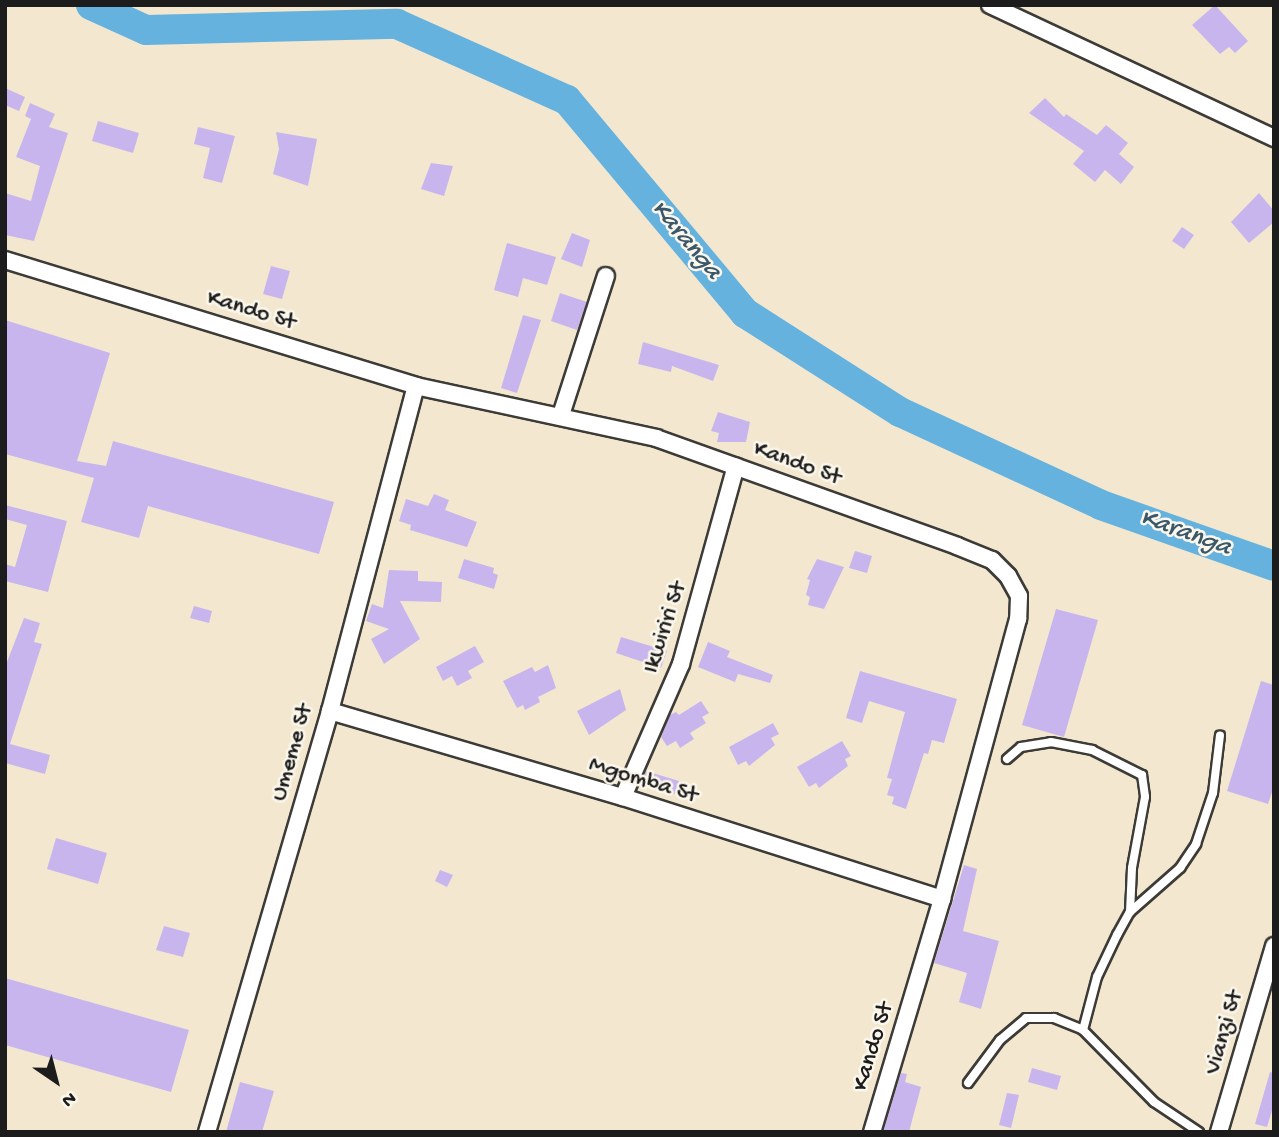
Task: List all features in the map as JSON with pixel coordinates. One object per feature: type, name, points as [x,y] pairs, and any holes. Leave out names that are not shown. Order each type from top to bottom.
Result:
[{"type":"street","points":[[990,5],[1274,138]]},
{"type":"street","name":"Kando St","points":[[5,260],[416,386],[561,415],[656,438],[992,561],[1019,596],[1018,619],[942,899],[872,1132]]},
{"type":"street","points":[[561,415],[606,276]]},
{"type":"street","name":"Umeme St","points":[[206,1132],[330,711],[416,386]]},
{"type":"street","name":"Ikwiriri St","points":[[623,797],[681,664],[736,467]]},
{"type":"street","name":"Mgomba St","points":[[330,711],[623,797],[942,899]]},
{"type":"street","name":"Vianzi St","points":[[1219,1132],[1274,946]]},
{"type":"lane","points":[[1083,1030],[1097,977],[1130,912],[1180,868],[1196,844],[1213,793],[1220,735]]},
{"type":"lane","points":[[1007,759],[1021,747],[1051,742],[1092,750],[1142,775],[1145,797],[1132,868],[1130,912]]},
{"type":"lane","points":[[968,1083],[1000,1040],[1026,1018],[1054,1018],[1083,1030],[1154,1102],[1199,1132]]},
{"type":"building","points":[[1215,5],[1248,41],[1235,53],[1229,47],[1220,54],[1192,25]]},
{"type":"building","points":[[5,88],[25,97],[19,111],[5,105]]},
{"type":"building","points":[[1045,98],[1064,117],[1066,114],[1097,135],[1106,125],[1128,143],[1119,154],[1134,167],[1121,184],[1105,170],[1095,182],[1073,164],[1084,151],[1029,113]]},
{"type":"building","points":[[30,103],[55,114],[49,127],[68,133],[34,241],[5,235],[5,193],[31,201],[40,166],[16,157],[31,119],[25,116]]},
{"type":"building","points":[[98,121],[139,133],[133,153],[92,141]]},
{"type":"building","points":[[198,127],[235,136],[222,183],[203,178],[210,148],[194,144]]},
{"type":"building","points":[[276,132],[317,139],[308,186],[273,174],[279,149]]},
{"type":"building","points":[[431,163],[453,166],[444,196],[421,189]]},
{"type":"building","points":[[1259,193],[1274,211],[1274,222],[1249,243],[1231,222]]},
{"type":"building","points":[[1182,227],[1194,235],[1184,249],[1172,241]]},
{"type":"building","points":[[572,233],[590,240],[582,267],[561,259]]},
{"type":"building","points":[[507,243],[556,257],[547,285],[523,278],[518,297],[494,290]]},
{"type":"building","points":[[271,266],[290,271],[282,299],[263,294]]},
{"type":"building","points":[[560,293],[587,302],[577,330],[551,321]]},
{"type":"building","points":[[523,315],[541,320],[517,393],[501,388]]},
{"type":"building","points":[[5,320],[110,353],[77,461],[106,466],[113,441],[334,502],[319,554],[148,506],[139,538],[81,522],[94,478],[5,454]]},
{"type":"building","points":[[643,342],[719,365],[713,381],[672,366],[671,372],[638,364]]},
{"type":"building","points":[[718,412],[750,422],[746,442],[717,442],[719,433],[711,431]]},
{"type":"building","points":[[434,494],[449,500],[445,510],[477,522],[467,547],[410,530],[411,525],[399,521],[406,499],[428,506]]},
{"type":"building","points":[[5,505],[67,521],[48,592],[5,581],[5,564],[15,567],[27,525],[5,519]]},
{"type":"building","points":[[855,551],[872,556],[867,573],[849,568]]},
{"type":"building","points":[[464,559],[494,568],[493,573],[498,575],[494,589],[458,578]]},
{"type":"building","points":[[817,559],[844,567],[824,609],[808,605],[810,597],[806,595],[810,580],[807,579]]},
{"type":"building","points":[[389,570],[418,571],[418,581],[442,582],[441,602],[400,601],[420,639],[384,664],[371,639],[389,629],[366,621],[372,604],[383,608]]},
{"type":"building","points":[[194,606],[212,611],[209,623],[190,618]]},
{"type":"building","points":[[1056,609],[1098,620],[1064,737],[1022,725]]},
{"type":"building","points":[[24,618],[40,623],[34,642],[42,644],[10,744],[50,755],[45,774],[5,763],[5,667]]},
{"type":"building","points":[[621,637],[667,651],[661,668],[616,653]]},
{"type":"building","points":[[708,642],[730,651],[727,657],[773,675],[770,683],[738,674],[735,682],[698,667]]},
{"type":"building","points":[[475,646],[484,662],[468,671],[472,678],[457,686],[452,676],[443,681],[436,667]]},
{"type":"building","points":[[548,665],[556,688],[538,697],[540,702],[525,710],[523,705],[517,708],[503,681],[532,667],[535,672]]},
{"type":"building","points":[[860,671],[957,699],[944,743],[932,740],[928,754],[924,753],[906,809],[892,804],[894,797],[887,795],[892,779],[887,778],[905,712],[869,701],[862,723],[846,718]]},
{"type":"building","points":[[1261,681],[1274,685],[1274,786],[1268,804],[1227,791]]},
{"type":"building","points":[[620,689],[626,710],[589,735],[577,711]]},
{"type":"building","points":[[701,701],[709,713],[702,717],[706,723],[690,733],[694,739],[680,748],[676,741],[667,746],[661,737],[670,715],[676,712],[679,715]]},
{"type":"building","points":[[773,723],[779,734],[771,738],[775,745],[749,766],[746,761],[738,765],[729,747]]},
{"type":"building","points":[[842,741],[851,756],[845,759],[848,766],[819,788],[816,783],[809,787],[797,767]]},
{"type":"building","points":[[646,771],[679,781],[675,794],[640,784]]},
{"type":"building","points":[[56,838],[107,853],[98,884],[47,869]]},
{"type":"building","points":[[964,865],[977,869],[963,931],[999,941],[981,1009],[959,1002],[967,973],[934,963]]},
{"type":"building","points":[[440,870],[453,875],[447,887],[435,881]]},
{"type":"building","points":[[164,926],[190,933],[183,957],[156,950]]},
{"type":"building","points":[[5,978],[189,1030],[171,1092],[5,1045]]},
{"type":"building","points":[[1032,1068],[1061,1076],[1057,1090],[1028,1082]]},
{"type":"building","points":[[1270,1072],[1274,1073],[1274,1104],[1267,1127],[1255,1124]]},
{"type":"building","points":[[901,1073],[907,1074],[905,1082],[921,1087],[909,1132],[883,1132]]},
{"type":"building","points":[[240,1082],[274,1091],[262,1132],[226,1132]]},
{"type":"building","points":[[1007,1093],[1019,1095],[1011,1128],[999,1125]]},
{"type":"waterway","name":"Karanga","points":[[91,5],[146,30],[397,24],[567,100],[745,313],[900,412],[1101,505],[1274,566]]}]
